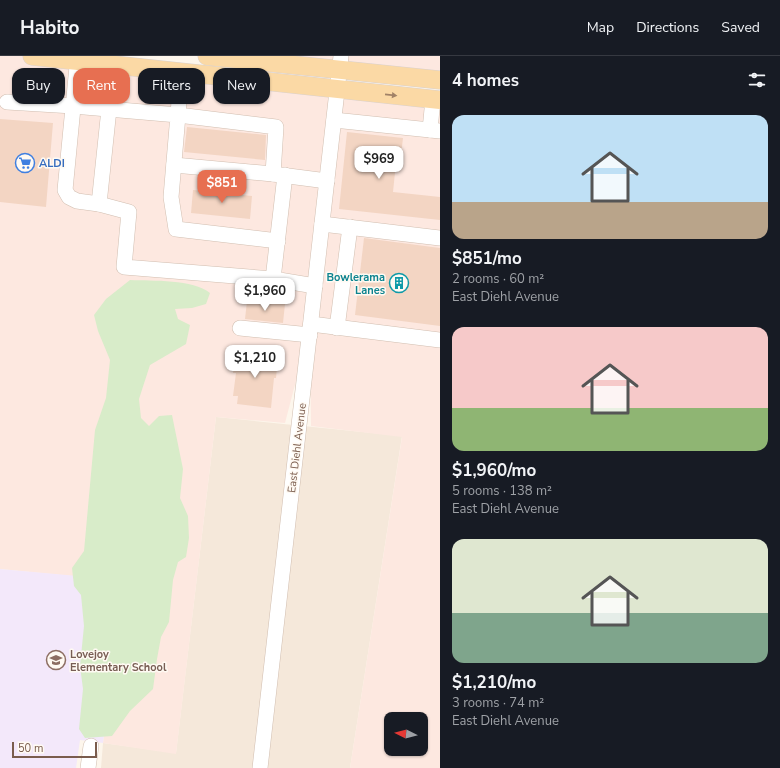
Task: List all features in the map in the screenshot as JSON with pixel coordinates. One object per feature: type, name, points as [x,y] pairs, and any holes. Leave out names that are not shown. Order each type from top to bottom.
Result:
[{"type":"main road","points":[[32,56],[78,58],[152,68]]},
{"type":"main road","points":[[207,56],[341,63],[440,80]]},
{"type":"main road","points":[[205,75],[436,100]]},
{"type":"street","points":[[78,58],[65,190],[69,197],[77,201],[99,204],[129,212],[124,267],[273,279],[315,286]]},
{"type":"street","name":"East Diehl Avenue","points":[[260,768],[341,63]]},
{"type":"street","points":[[334,120],[435,131],[436,100]]},
{"type":"street","points":[[7,102],[178,115],[276,127],[279,174],[278,241],[273,279]]},
{"type":"street","points":[[179,104],[171,196],[176,229],[278,241]]},
{"type":"street","points":[[99,204],[110,109]]},
{"type":"street","points":[[174,165],[279,174],[327,181]]},
{"type":"street","points":[[322,224],[440,238]]},
{"type":"street","points":[[337,328],[350,227]]},
{"type":"street","points":[[240,328],[310,330],[337,328],[440,340]]},
{"type":"street","points":[[88,768],[91,746]]},
{"type":"shaded area","points":[[0,56],[32,56],[143,68],[138,68],[138,104],[205,104],[205,75],[213,76],[213,104],[270,104],[270,82],[440,100],[440,768],[350,768],[402,437],[311,426],[310,327],[285,423],[216,417],[176,754],[103,743],[122,581],[0,569]]},
{"type":"shaded area","points":[[207,56],[440,56],[440,80]]},
{"type":"shaded area","points":[[216,417],[402,436],[350,768],[101,768],[103,743],[176,753]]},
{"type":"shaded area","name":"Lovejoy Elementary School","points":[[0,569],[122,580],[103,743],[80,740],[76,768],[0,768]]},
{"type":"green space","points":[[130,280],[183,283],[203,288],[210,293],[206,304],[192,308],[175,309],[178,319],[190,325],[186,344],[150,365],[139,399],[141,418],[149,426],[159,416],[172,415],[183,469],[180,498],[188,516],[189,538],[186,557],[178,562],[173,580],[169,622],[161,637],[153,689],[130,711],[112,736],[85,738],[79,729],[83,689],[80,666],[84,626],[81,595],[74,586],[72,568],[84,551],[95,430],[106,398],[110,360],[98,331],[94,315],[106,299]]},
{"type":"building","name":"ALDI","points":[[0,119],[53,123],[46,207],[0,202]]},
{"type":"building","points":[[187,127],[266,135],[265,160],[184,152]]},
{"type":"building","points":[[347,132],[403,138],[400,163],[396,163],[393,192],[440,197],[440,220],[339,209]]},
{"type":"building","points":[[193,190],[252,196],[250,219],[191,213]]},
{"type":"building","name":"Bowlerama Lanes","points":[[364,238],[440,248],[440,326],[355,315]]},
{"type":"building","points":[[247,301],[285,304],[283,323],[245,319]]},
{"type":"building","points":[[236,352],[278,357],[271,408],[237,404],[238,396],[233,396],[236,373],[233,373]]},
{"type":"place","name":"ALDI","points":[[25,163]]},
{"type":"place","name":"Bowlerama Lanes","points":[[399,283]]},
{"type":"place","name":"Lovejoy Elementary School","points":[[56,660]]}]
